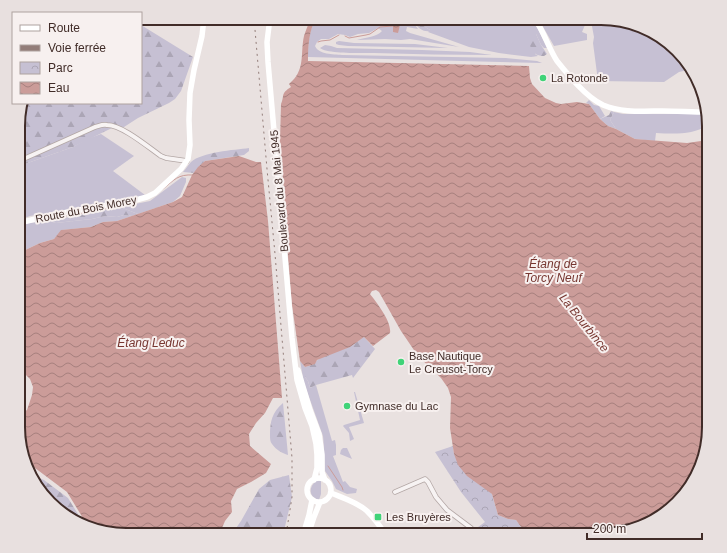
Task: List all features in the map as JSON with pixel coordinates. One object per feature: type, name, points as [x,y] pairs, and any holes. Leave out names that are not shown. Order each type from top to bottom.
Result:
[{"type":"main road","points":[[187,161],[190,145],[190,93],[203,25]]},
{"type":"main road","name":"Boulevard du 8 Mai 1945","points":[[269,25],[267,42],[269,78],[292,338],[297,380],[312,426],[316,444],[317,468],[314,480]]},
{"type":"main road","points":[[538,25],[560,64],[586,93],[600,103],[610,107],[630,111],[701,112]]},
{"type":"main road","name":"Route du Bois Morey","points":[[25,222],[147,197],[155,193],[165,184],[187,161]]},
{"type":"main road","name":"Boulevard du 8 Mai 1945","points":[[295,363],[319,434],[322,455],[322,472],[325,480]]},
{"type":"main road","points":[[314,480],[325,480],[330,486],[331,493],[327,499],[320,502],[312,500],[309,497],[307,489],[308,485],[314,480]]},
{"type":"main road","points":[[331,493],[354,502],[363,508],[368,512],[380,528]]},
{"type":"main road","points":[[305,528],[312,500]]},
{"type":"main road","points":[[310,528],[320,502]]},
{"type":"street","points":[[25,158],[95,127],[106,124],[123,130],[161,156],[187,161]]},
{"type":"street","points":[[395,492],[425,479],[436,497],[447,510],[471,528]]},
{"type":"green space","points":[[313,25],[415,25],[418,29],[407,27],[406,31],[459,47],[410,39],[357,40],[377,35],[382,31],[378,28],[369,33],[358,34],[350,37],[338,34],[329,39],[321,39],[315,46],[323,53],[327,54],[506,58],[537,61],[542,63],[308,57],[309,37]]},
{"type":"green space","points":[[416,25],[422,25],[430,31],[425,31]]},
{"type":"green space","points":[[422,25],[535,25],[547,48],[544,48],[541,45],[536,34],[535,54],[538,56],[531,57],[499,53],[469,47],[428,32],[430,30]]},
{"type":"green space","points":[[542,25],[585,25],[582,32],[587,34],[587,40],[554,46]]},
{"type":"green space","points":[[592,25],[608,25],[627,28],[652,38],[673,54],[686,71],[679,72],[664,82],[598,81],[593,43],[594,37]]},
{"type":"green space","points":[[142,26],[193,57],[181,91],[175,99],[124,127],[112,128],[73,147],[25,164],[25,126],[27,104],[142,104]]},
{"type":"green space","points":[[628,29],[640,33],[654,40],[638,36]]},
{"type":"green space","points":[[531,31],[536,34],[547,54],[544,56],[534,53],[532,50],[527,36]]},
{"type":"green space","points":[[336,42],[354,43],[415,44],[448,48],[348,46],[336,44]]},
{"type":"green space","points":[[325,45],[337,48],[470,52],[492,55],[346,53],[324,50],[320,48]]},
{"type":"green space","points":[[589,100],[594,105],[599,106],[605,116],[600,119],[589,104],[586,103]]},
{"type":"green space","points":[[611,111],[614,112],[610,120],[616,129],[608,126],[600,119],[609,115]]},
{"type":"green space","points":[[614,112],[623,114],[701,114],[702,128],[696,131],[677,134],[656,133],[655,141],[635,139],[616,129],[610,120]]},
{"type":"green space","points":[[101,134],[134,156],[113,171],[145,195],[25,218],[25,164],[73,147],[87,139]]},
{"type":"green space","points":[[249,148],[249,151],[244,155],[205,161],[194,173],[183,172],[191,162],[203,156],[218,152]]},
{"type":"green space","points":[[182,177],[186,178],[186,182],[180,196],[173,202],[138,214],[120,207],[150,201]]},
{"type":"green space","points":[[120,207],[138,214],[117,217],[105,216],[56,223],[49,221]]},
{"type":"green space","points":[[124,215],[132,216],[117,221],[103,222],[91,227],[62,230],[54,239],[40,243],[25,250],[25,224],[49,221],[56,223],[105,216],[117,217]]},
{"type":"green space","points":[[364,337],[375,349],[353,378],[352,375],[310,388],[305,377],[305,367],[314,364],[321,357],[351,346]]},
{"type":"green space","points":[[300,361],[305,367],[305,377],[310,388],[316,385],[332,441],[335,440],[336,455],[333,456],[343,482],[345,481],[350,487],[357,489],[356,493],[347,494],[336,489],[325,471],[323,436],[304,383]]},
{"type":"green space","points":[[354,392],[364,423],[349,427],[354,439],[350,441],[349,433],[343,426],[360,420]]},
{"type":"green space","points":[[283,403],[288,455],[275,448],[270,439],[270,426],[272,418],[276,410]]},
{"type":"green space","points":[[453,446],[454,454],[492,494],[498,515],[516,520],[522,528],[479,528],[478,527],[485,522],[461,492],[435,452]]},
{"type":"green space","points":[[343,448],[347,448],[352,459],[340,454]]},
{"type":"green space","points":[[289,475],[292,497],[285,528],[236,528],[259,489],[270,480]]},
{"type":"green space","points":[[38,477],[44,480],[68,498],[80,517],[59,503]]},
{"type":"green space","points":[[316,481],[321,481],[321,494],[319,500],[313,497],[311,492],[312,486]]},
{"type":"water","name":"Étang de Torcy Neuf","points":[[308,25],[313,25],[309,39],[308,61],[529,66],[532,84],[545,98],[561,104],[577,102],[589,104],[600,119],[608,126],[635,139],[687,143],[702,140],[702,434],[697,460],[689,478],[677,494],[663,507],[646,518],[634,523],[601,528],[522,528],[516,520],[498,515],[492,494],[467,476],[458,465],[454,454],[450,428],[451,397],[448,388],[441,378],[418,356],[401,331],[379,292],[376,290],[372,291],[370,294],[386,318],[389,324],[390,333],[373,346],[364,337],[350,347],[317,360],[315,364],[305,367],[300,361],[292,305],[280,141],[281,104],[284,93],[291,87],[289,84],[298,73],[301,62],[304,36]]},
{"type":"water","points":[[393,25],[400,25],[398,33],[393,32]]},
{"type":"water","name":"Étang Leduc","points":[[239,156],[256,162],[261,162],[268,221],[282,398],[273,398],[265,413],[249,434],[250,446],[271,464],[266,473],[237,489],[231,501],[232,512],[222,528],[119,528],[93,523],[83,518],[67,492],[33,467],[28,453],[25,434],[25,411],[27,410],[32,395],[33,387],[30,379],[25,374],[25,250],[40,243],[54,239],[61,230],[91,227],[103,222],[117,221],[173,202],[182,197],[192,175],[205,161]]},
{"type":"waterway","points":[[345,36],[349,38],[366,35],[380,27],[393,26]]},
{"type":"waterway","points":[[318,42],[330,40],[339,35]]},
{"type":"waterway","points":[[163,189],[173,180],[180,177],[193,175]]},
{"type":"waterway","points":[[38,221],[132,204]]},
{"type":"waterway","points":[[328,466],[343,490]]},
{"type":"railway","points":[[255,25],[292,458],[292,497],[287,528]]},
{"type":"place","name":"La Rotonde","points":[[543,78]]},
{"type":"place","name":"Base Nautique Le Creusot-Torcy","points":[[401,362]]},
{"type":"place","name":"Gymnase du Lac","points":[[347,406]]},
{"type":"place","name":"Les Bruyères","points":[[378,517]]},
{"type":"water label","name":"La Bourbince","points":[[584,323]]}]
